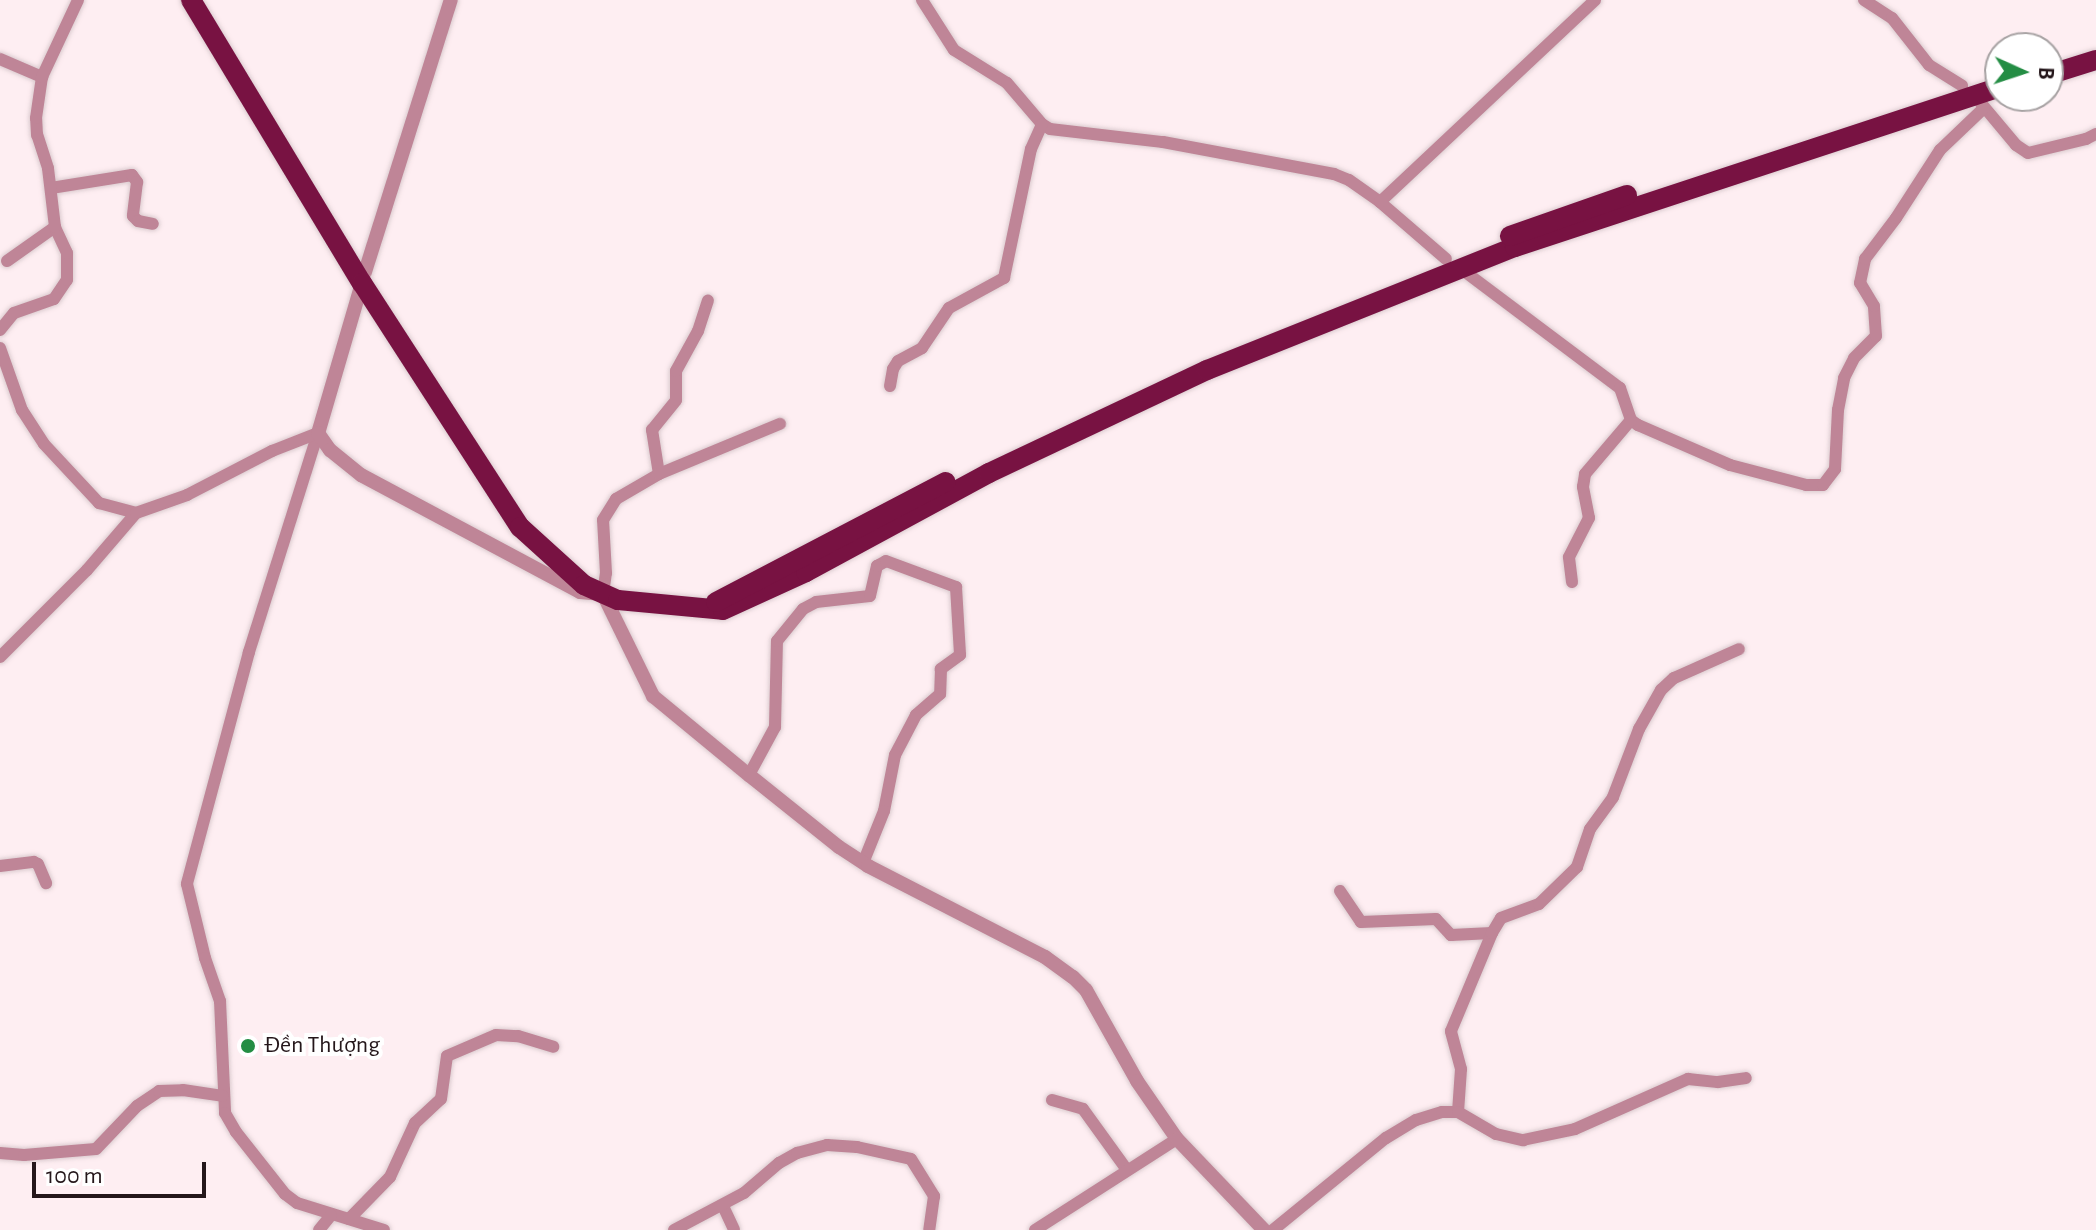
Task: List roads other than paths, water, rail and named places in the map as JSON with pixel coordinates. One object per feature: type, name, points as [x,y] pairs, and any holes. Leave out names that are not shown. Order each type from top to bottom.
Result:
[{"type":"highway","points":[[191,0],[286,148]]},
{"type":"highway","points":[[204,0],[286,148],[363,277],[529,520],[535,537],[553,560],[584,585],[618,600],[674,608],[711,608],[719,597],[807,556],[901,504],[1032,439],[1220,352],[1453,264],[1536,225],[1984,92]]},
{"type":"highway","points":[[2064,56],[2096,47]]},
{"type":"highway","points":[[2064,70],[2096,60]]},
{"type":"highway","points":[[1973,96],[1984,87]]},
{"type":"street","points":[[0,330],[14,313],[54,299],[63,291],[69,269],[67,253],[55,227],[51,188],[37,135],[37,99],[42,77],[78,0]]},
{"type":"street","points":[[384,1230],[297,1203],[285,1194],[236,1132],[225,1113],[220,1001],[205,958],[187,884],[249,652],[451,0]]},
{"type":"street","points":[[922,0],[954,50],[1007,83],[1042,124],[1075,134],[1163,142],[1334,174],[1380,202],[1453,264],[1620,388],[1631,420],[1730,465],[1806,485],[1823,485],[1835,469],[1844,378],[1854,358],[1876,336],[1874,306],[1860,283],[1865,259],[1973,96]]},
{"type":"street","points":[[1380,202],[1595,0]]},
{"type":"street","points":[[1864,0],[1892,18],[1929,65],[1973,96],[2016,145],[2028,153],[2096,134]]},
{"type":"street","points":[[0,59],[42,77]]},
{"type":"street","points":[[890,386],[898,361],[922,348],[949,308],[1004,278],[1031,149],[1042,124]]},
{"type":"street","points":[[51,188],[132,175],[137,182],[133,216],[138,221],[153,224]]},
{"type":"street","points":[[7,261],[55,227]]},
{"type":"street","points":[[659,474],[652,430],[676,400],[676,371],[698,331],[708,301]]},
{"type":"street","points":[[0,348],[22,410],[44,444],[99,503],[136,513]]},
{"type":"street","points":[[1572,582],[1569,557],[1589,518],[1583,487],[1585,474],[1631,420]]},
{"type":"street","points":[[780,424],[659,474],[616,499],[607,508],[602,535],[606,573],[603,594],[653,696],[863,863],[1045,957],[1073,977],[1086,990],[1137,1081],[1177,1139],[1264,1230]]},
{"type":"street","points":[[0,657],[87,570],[136,513],[187,495],[272,451],[318,433]]},
{"type":"street","points":[[318,433],[342,462],[361,475],[580,592],[603,594]]},
{"type":"street","points":[[749,775],[775,727],[777,641],[809,604],[870,596],[877,566],[886,561],[956,587],[960,655],[941,669],[940,694],[916,715],[895,755],[884,811],[863,863]]},
{"type":"street","points":[[1458,1112],[1461,1069],[1451,1031],[1501,918],[1539,904],[1577,867],[1590,829],[1613,797],[1639,729],[1661,690],[1674,678],[1739,649]]},
{"type":"street","points":[[0,866],[38,864],[46,883]]},
{"type":"street","points":[[1340,891],[1361,922],[1436,919],[1451,935],[1492,933]]},
{"type":"street","points":[[349,1219],[390,1177],[415,1123],[441,1099],[447,1056],[496,1035],[518,1036],[553,1047]]},
{"type":"street","points":[[1273,1230],[1386,1138],[1416,1120],[1442,1112],[1458,1112],[1496,1134],[1523,1140],[1575,1129],[1688,1079],[1718,1082],[1746,1078]]},
{"type":"street","points":[[0,1153],[96,1149],[137,1106],[159,1091],[183,1090],[223,1096]]},
{"type":"street","points":[[1052,1100],[1083,1109],[1127,1170]]},
{"type":"street","points":[[1035,1230],[1177,1139]]},
{"type":"street","points":[[674,1230],[697,1215],[723,1206],[797,1153],[827,1145],[857,1147],[911,1159],[934,1196],[929,1230]]},
{"type":"street","points":[[723,1206],[734,1230]]},
{"type":"street","points":[[319,1230],[331,1215]]},
{"type":"place","name":"Đền Thượng","points":[[248,1046]]}]
